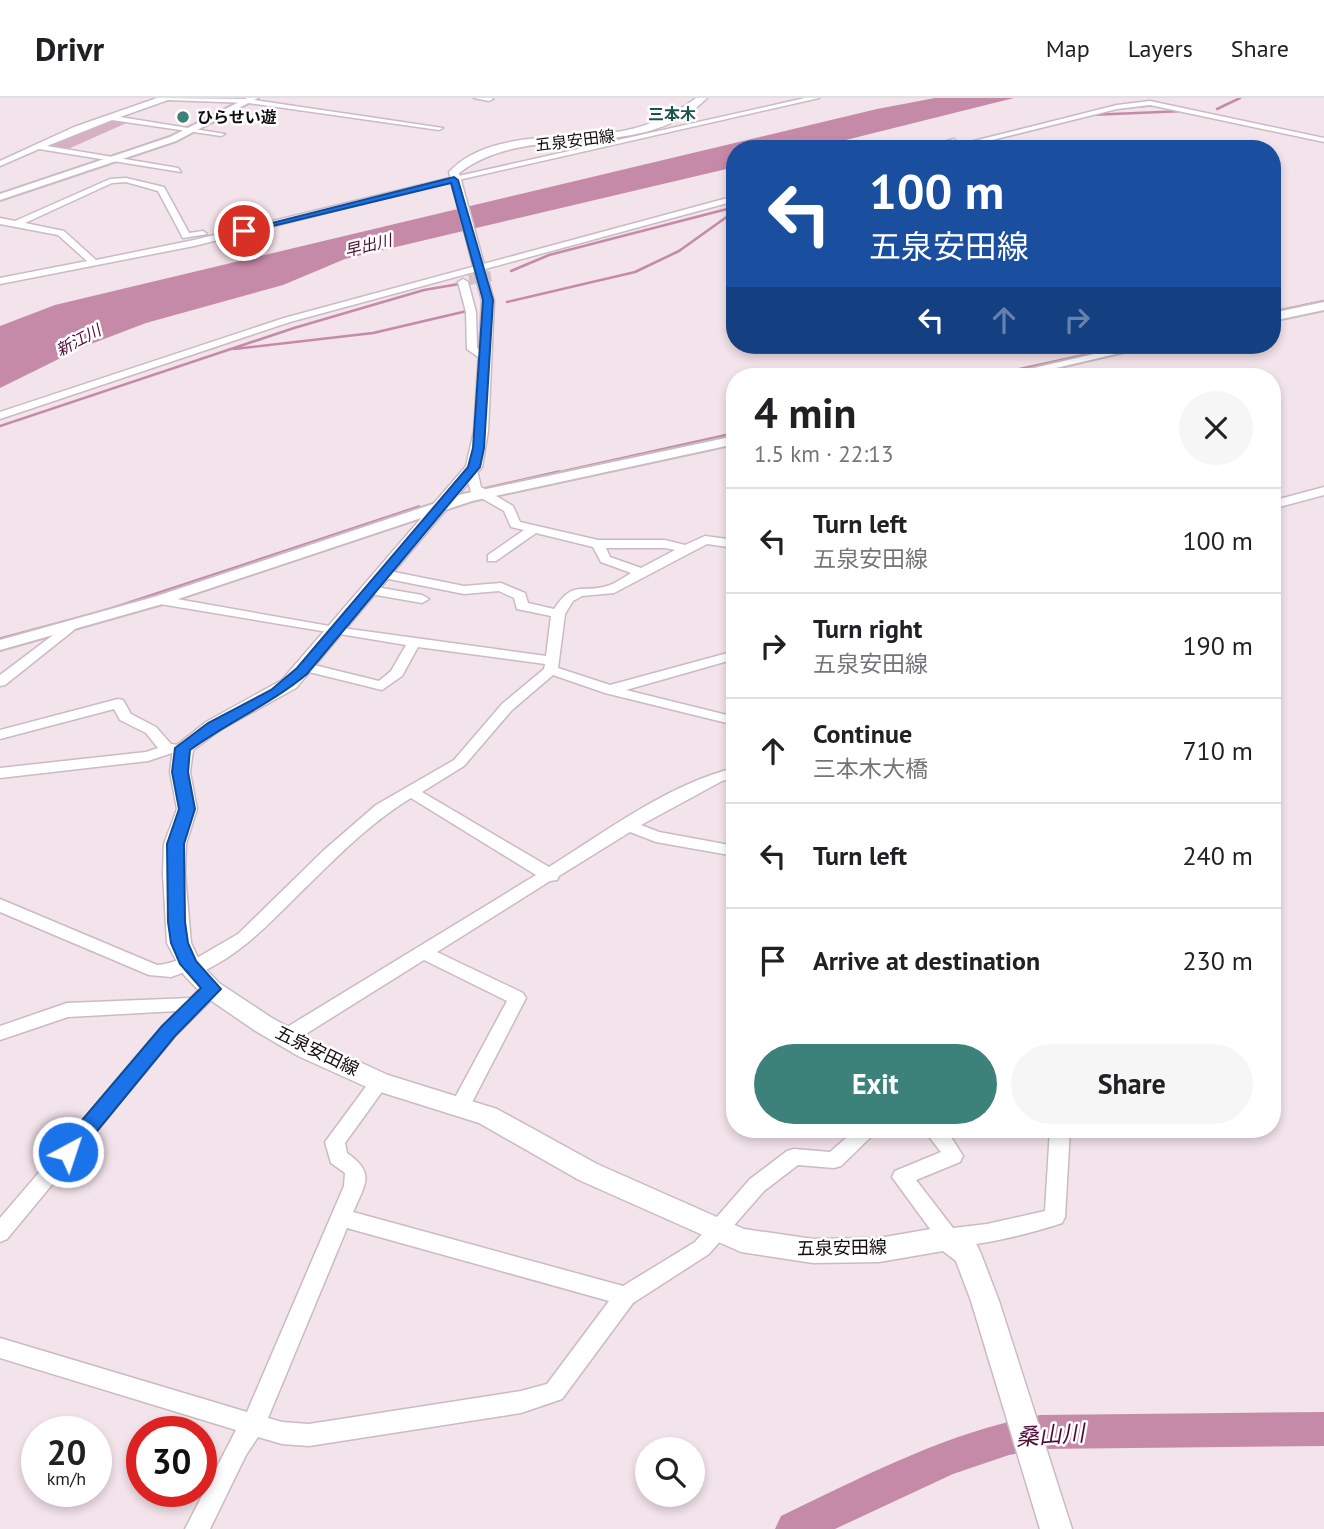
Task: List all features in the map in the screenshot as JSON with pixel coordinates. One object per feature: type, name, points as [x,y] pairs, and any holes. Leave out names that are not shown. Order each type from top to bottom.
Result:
[{"type":"main road","name":"五泉安田線","points":[[454,180],[454,172],[461,164],[475,156],[498,150],[598,138],[663,122],[702,98]]},
{"type":"main road","points":[[175,748],[276,693],[306,667],[471,470],[481,431],[488,300],[472,275],[454,180]]},
{"type":"main road","name":"五泉安田線","points":[[175,748],[187,809],[175,844],[174,874],[179,943],[203,997],[380,1082],[488,1116],[588,1172],[741,1240],[813,1251],[879,1250],[948,1238]]},
{"type":"main road","points":[[948,1238],[967,1254],[1056,1529]]},
{"type":"street","points":[[0,164],[35,146],[165,98],[251,100],[439,128]]},
{"type":"street","points":[[478,98],[489,99]]},
{"type":"street","points":[[0,281],[194,243],[454,180],[815,98]]},
{"type":"street","points":[[958,140],[1050,117],[1150,98],[1324,140]]},
{"type":"street","points":[[1174,98],[1170,100],[1276,125],[1324,140]]},
{"type":"street","points":[[0,197],[194,130],[251,100]]},
{"type":"street","points":[[982,140],[1116,107],[1150,103],[1324,140]]},
{"type":"street","points":[[108,117],[221,134]]},
{"type":"street","points":[[534,141],[598,138]]},
{"type":"street","points":[[35,146],[178,170]]},
{"type":"street","points":[[17,224],[110,181],[125,180],[161,190],[187,236],[359,199]]},
{"type":"street","points":[[0,424],[321,317],[726,201]]},
{"type":"street","points":[[491,276],[551,253],[726,207]]},
{"type":"street","points":[[0,221],[61,233],[92,261]]},
{"type":"street","points":[[472,275],[472,349],[485,357]]},
{"type":"street","points":[[0,416],[287,320],[472,275]]},
{"type":"street","points":[[1281,315],[1324,306]]},
{"type":"street","points":[[1043,368],[1107,354]]},
{"type":"street","points":[[0,645],[160,600],[444,504],[726,442]]},
{"type":"street","points":[[471,470],[475,489],[509,509],[512,522],[598,544],[665,544],[685,549]]},
{"type":"street","points":[[1281,503],[1324,491]]},
{"type":"street","points":[[492,558],[533,529]]},
{"type":"street","points":[[0,905],[155,971],[191,967],[244,938],[337,848],[382,809],[459,763],[507,707],[551,666],[558,614],[568,598],[579,592],[609,590],[705,540],[726,543]]},
{"type":"street","points":[[598,544],[605,559],[640,572]]},
{"type":"street","points":[[377,582],[422,599]]},
{"type":"street","points":[[377,582],[464,590],[501,587],[520,596],[522,606],[558,614]]},
{"type":"street","points":[[160,600],[551,666],[610,690],[726,719]]},
{"type":"street","points":[[0,682],[69,627]]},
{"type":"street","points":[[306,667],[382,686],[397,673],[414,642]]},
{"type":"street","points":[[610,690],[726,658]]},
{"type":"street","points":[[0,735],[118,703],[125,717],[150,730],[175,748]]},
{"type":"street","points":[[0,773],[148,756],[175,748]]},
{"type":"street","points":[[286,1037],[630,826],[695,788],[726,776]]},
{"type":"street","points":[[410,791],[551,876]]},
{"type":"street","points":[[630,826],[656,836],[726,848]]},
{"type":"street","points":[[425,953],[517,999],[460,1107]]},
{"type":"street","points":[[0,1033],[67,1010],[203,997]]},
{"type":"street","points":[[0,1233],[203,997]]},
{"type":"street","points":[[197,1529],[238,1447],[253,1425],[354,1186],[355,1168],[338,1157],[335,1142],[380,1082]]},
{"type":"street","points":[[0,1348],[282,1433],[309,1435],[521,1402],[554,1392],[625,1296],[702,1248],[757,1185],[794,1157],[834,1160],[859,1138]]},
{"type":"street","points":[[943,1138],[953,1156],[902,1177],[948,1238],[987,1233],[1055,1217],[1059,1138]]},
{"type":"street","points":[[340,1217],[625,1296]]},
{"type":"shaded area","points":[[108,118],[131,121],[68,149],[42,144]]},
{"type":"water","points":[[935,98],[1014,98],[846,140],[747,140]]},
{"type":"water","points":[[726,145],[726,169],[345,259],[283,285],[146,323],[83,347],[0,388],[0,326],[55,305]]},
{"type":"waterway","points":[[1217,109],[1240,98]]},
{"type":"waterway","points":[[1122,108],[1155,105]]},
{"type":"waterway","points":[[1089,115],[1184,111]]},
{"type":"waterway","points":[[511,271],[549,255],[726,209]]},
{"type":"waterway","points":[[507,302],[635,272],[679,251],[726,217]]},
{"type":"waterway","points":[[0,426],[294,328],[424,290],[459,284]]},
{"type":"waterway","points":[[1281,310],[1324,301]]},
{"type":"waterway","points":[[234,349],[373,333],[467,311]]},
{"type":"waterway","points":[[1024,368],[1088,354]]},
{"type":"waterway","points":[[551,474],[726,435]]},
{"type":"waterway","points":[[484,489],[559,472]]},
{"type":"waterway","points":[[99,613],[419,507]]},
{"type":"waterway","points":[[0,639],[87,616]]},
{"type":"waterway","name":"桑山川","points":[[794,1529],[947,1459],[978,1447],[1040,1432],[1324,1429]]},
{"type":"tunnel","points":[[469,280],[491,276]]},
{"type":"place","name":"ひらせい遊","points":[[183,117]]},
{"type":"district","name":"三本木","points":[[672,114]]},
{"type":"route","points":[[68,1152],[169,1031],[212,989],[189,964],[179,943],[176,922],[175,844],[187,809],[180,772],[183,748],[193,738],[213,726],[276,693],[302,671],[474,467],[478,448],[489,320],[488,300],[454,180],[244,231]]},
{"type":"water label","name":"早出川","points":[[368,245]]},
{"type":"water label","name":"新江川","points":[[78,340]]}]
